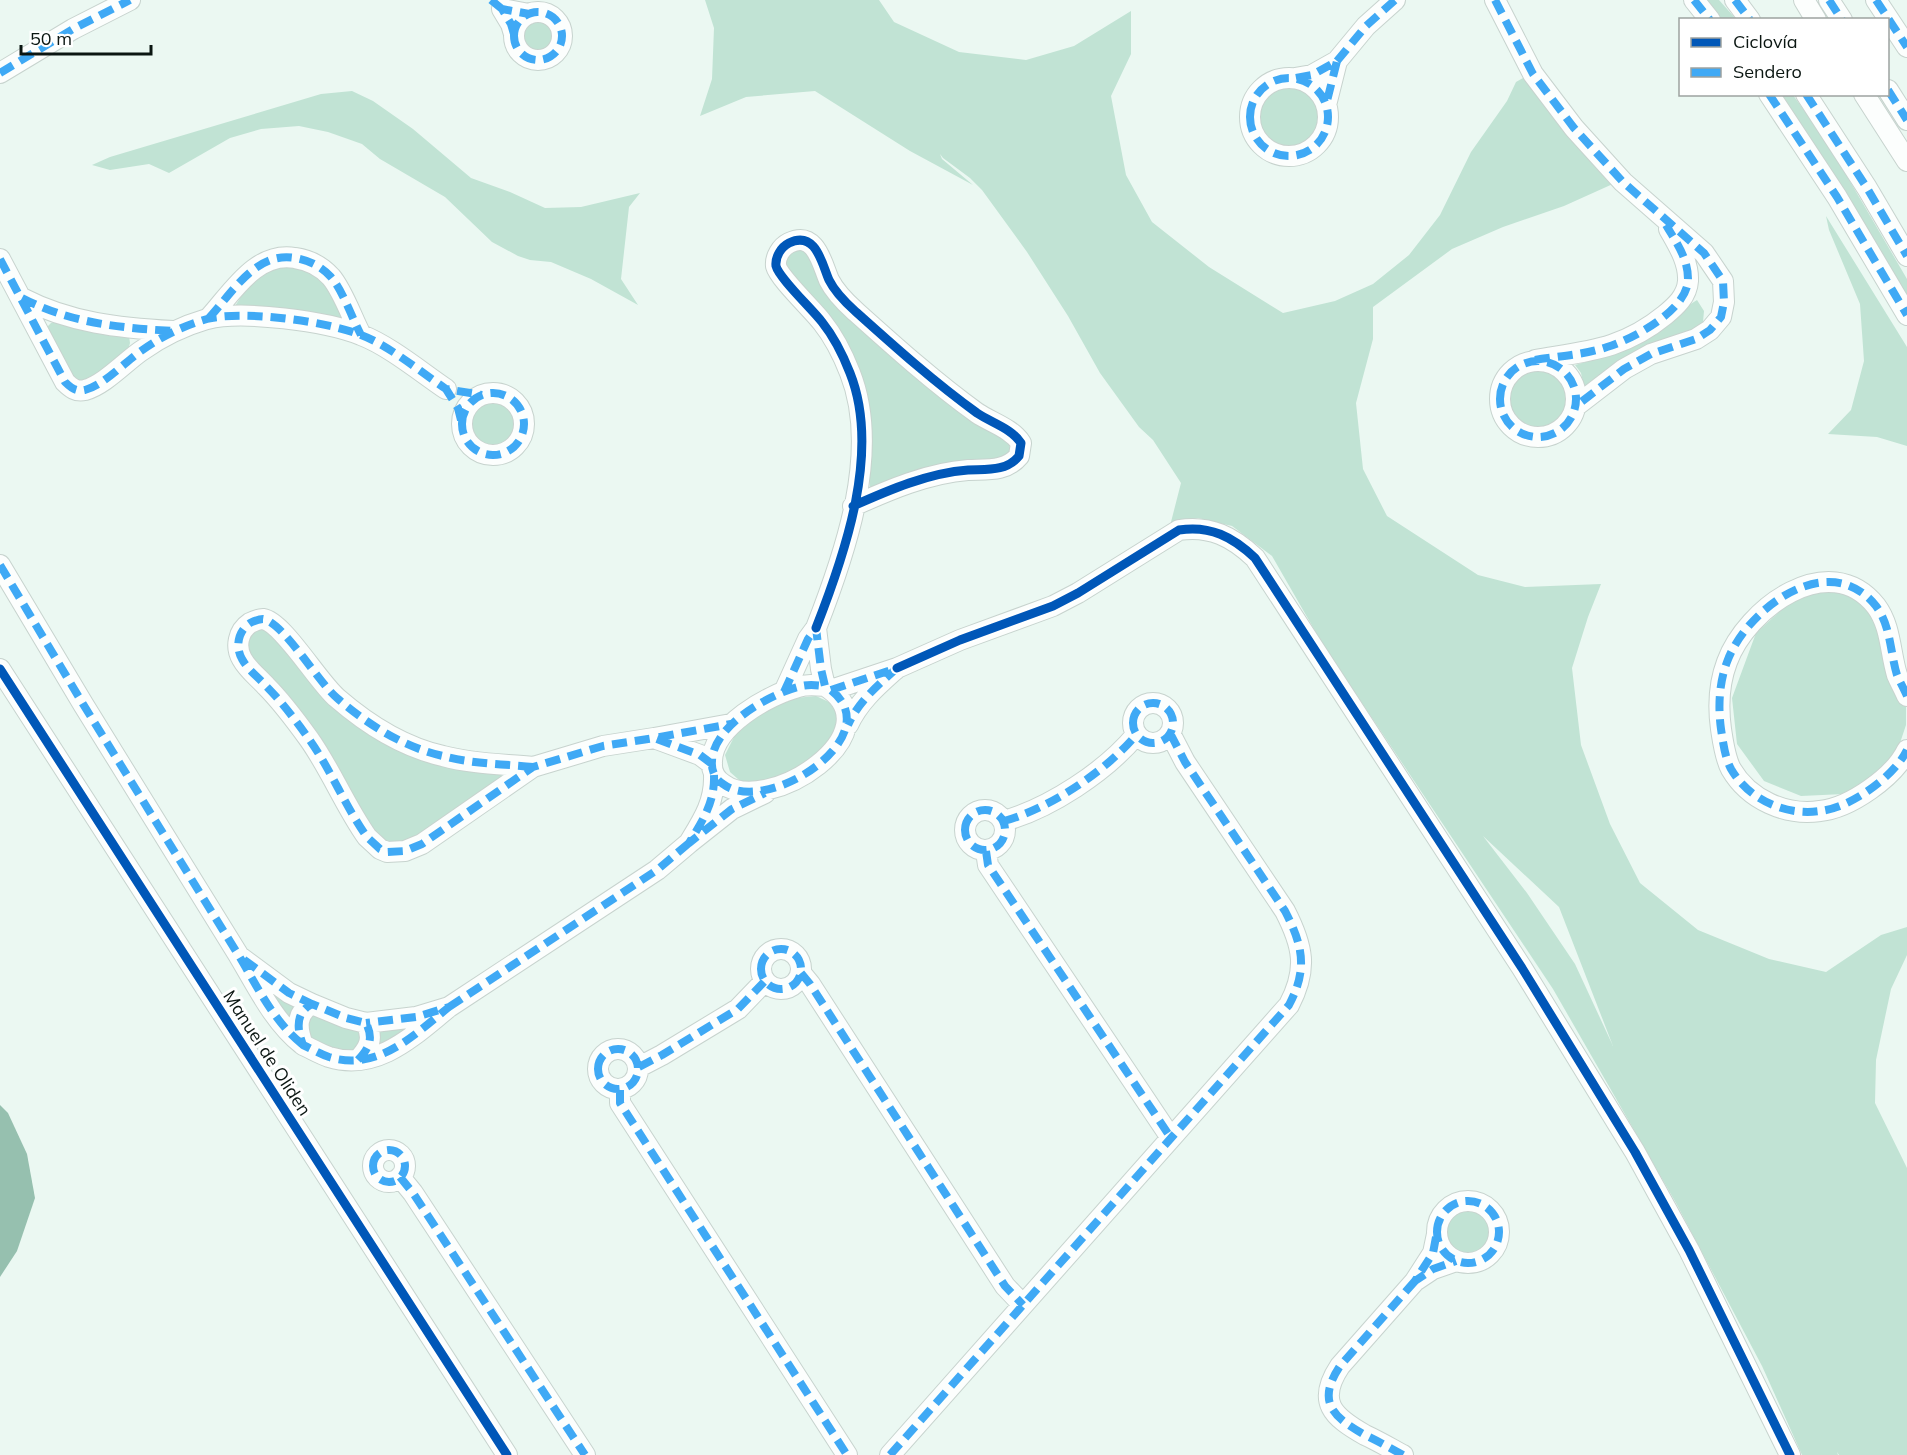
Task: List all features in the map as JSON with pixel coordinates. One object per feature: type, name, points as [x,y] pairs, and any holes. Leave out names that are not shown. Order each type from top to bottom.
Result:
[{"type":"street","points":[[0,73],[73,29],[130,0]]},
{"type":"street","points":[[1295,78],[1315,87],[1322,95],[1328,118],[1325,131],[1318,143],[1307,151],[1295,155],[1281,155],[1269,150],[1258,141],[1252,130],[1250,116],[1252,103],[1259,92],[1269,83],[1282,78],[1312,75],[1337,61],[1366,26],[1395,0]]},
{"type":"street","points":[[1495,0],[1533,74],[1550,98],[1595,153],[1662,217],[1704,253],[1723,281],[1724,302],[1721,317],[1710,330],[1696,339],[1651,354],[1624,369],[1576,406]]},
{"type":"street","points":[[1694,0],[1708,18]]},
{"type":"street","points":[[1735,0],[1748,18]]},
{"type":"street","points":[[1804,0],[1815,18]]},
{"type":"street","points":[[1829,0],[1841,18]]},
{"type":"street","points":[[1876,0],[1888,18]]},
{"type":"street","points":[[496,4],[529,14],[546,14],[559,24],[562,40],[554,54],[539,60],[523,56],[518,50],[511,24],[496,4]]},
{"type":"street","points":[[514,34],[519,22],[529,14]]},
{"type":"street","points":[[1889,20],[1907,47]]},
{"type":"street","points":[[1326,105],[1337,61]]},
{"type":"street","points":[[1889,93],[1907,120]]},
{"type":"street","points":[[1770,96],[1837,197],[1907,315]]},
{"type":"street","points":[[1807,96],[1867,188],[1907,256]]},
{"type":"street","points":[[1865,96],[1907,161]]},
{"type":"street","points":[[1535,360],[1552,363],[1567,373],[1574,383],[1577,394],[1576,406],[1567,423],[1552,435],[1539,437],[1526,435],[1510,424],[1500,407],[1499,394],[1503,381],[1511,370],[1522,363],[1535,360],[1587,352],[1629,339],[1656,322],[1682,298],[1688,281],[1687,268],[1682,252],[1662,217]]},
{"type":"street","points":[[784,692],[808,639],[816,628],[841,558],[860,469],[862,444],[858,399],[844,360],[835,342],[808,304],[780,274],[776,265],[777,256],[782,248],[797,241],[807,243],[820,254],[829,280],[847,303],[977,413],[1016,436],[1021,443],[1019,456],[1006,466],[997,469],[945,473],[853,506]]},
{"type":"street","points":[[209,318],[244,278],[257,267],[269,260],[291,257],[313,263],[332,278],[361,334]]},
{"type":"street","points":[[0,259],[65,382],[71,388],[78,390],[96,385],[142,350],[173,331],[209,318],[275,317],[361,334],[446,389],[482,395],[503,394],[513,399],[524,417],[521,438],[505,453],[484,454],[474,449],[462,432],[462,421],[458,408],[446,389]]},
{"type":"street","points":[[22,298],[41,308],[80,320],[131,328],[173,331]]},
{"type":"street","points":[[462,421],[468,405],[482,395]]},
{"type":"street","points":[[689,843],[710,806],[714,791],[712,755],[719,739],[731,724],[753,708],[798,687],[814,684],[828,688],[897,668],[960,640],[1053,606],[1179,530],[1191,528],[1226,535],[1255,558],[1522,968],[1599,1092],[1689,1250],[1790,1455]]},
{"type":"street","points":[[0,564],[83,704],[273,1011],[293,1037],[303,1045],[329,1057],[358,1060],[384,1054],[399,1047],[448,1007],[657,870],[732,810],[802,775],[820,762],[838,744],[855,711],[867,695],[897,668]]},
{"type":"street","points":[[1907,696],[1897,675],[1882,616],[1874,604],[1844,584],[1830,581],[1814,582],[1796,590],[1774,603],[1750,622],[1726,663],[1719,694],[1720,720],[1730,768],[1742,785],[1756,796],[1782,808],[1806,812],[1823,811],[1844,805],[1867,792],[1889,773],[1907,750]]},
{"type":"street","points":[[533,767],[470,761],[410,746],[363,719],[334,696],[317,678],[283,633],[271,623],[263,619],[255,620],[247,625],[238,640],[238,649],[242,659],[250,671],[292,715],[310,740],[367,837],[380,849],[396,853],[422,844],[533,767],[603,746],[731,724]]},
{"type":"street","points":[[816,628],[820,669],[828,688],[844,703],[848,725]]},
{"type":"street","name":"Manuel de Oliden","points":[[0,669],[507,1455]]},
{"type":"street","points":[[1148,703],[1162,704],[1167,708],[1173,720],[1170,733],[1166,738],[1154,743],[1141,740],[1136,735],[1132,723],[1133,716],[1141,706],[1148,703]]},
{"type":"street","points":[[890,1455],[1289,1005],[1298,989],[1302,969],[1300,946],[1285,911],[1185,762],[1170,733]]},
{"type":"street","points":[[1004,821],[1023,816],[1045,806],[1109,763],[1136,735]]},
{"type":"street","points":[[654,738],[700,755],[721,783],[730,789],[757,792],[774,789]]},
{"type":"street","points":[[980,810],[994,812],[1004,821],[1006,828],[1003,841],[998,846],[986,851],[974,847],[966,837],[966,824],[969,818],[980,810]]},
{"type":"street","points":[[986,851],[988,865],[1171,1138]]},
{"type":"street","points":[[783,948],[795,954],[801,966],[801,973],[794,984],[775,988],[764,982],[760,969],[761,962],[770,951],[783,948]]},
{"type":"street","points":[[239,956],[289,993],[346,1018],[366,1023],[416,1017],[448,1007]]},
{"type":"street","points":[[801,973],[1005,1286],[1023,1305]]},
{"type":"street","points":[[639,1067],[662,1056],[738,1009],[764,982]]},
{"type":"street","points":[[303,1045],[298,1026],[299,1017],[304,1008],[312,1004]]},
{"type":"street","points":[[358,1060],[368,1048],[370,1040],[370,1030],[366,1023]]},
{"type":"street","points":[[614,1049],[627,1051],[633,1055],[639,1067],[636,1080],[626,1089],[620,1090],[607,1086],[599,1076],[599,1063],[602,1057],[614,1049]]},
{"type":"street","points":[[620,1090],[620,1103],[847,1455]]},
{"type":"street","points":[[400,1177],[413,1193],[585,1455]]},
{"type":"street","points":[[1403,1455],[1339,1419],[1328,1402],[1329,1390],[1340,1366],[1416,1281],[1433,1253],[1438,1223],[1451,1206],[1472,1201],[1482,1204],[1491,1210],[1500,1230],[1499,1240],[1487,1258],[1466,1264],[1456,1261],[1443,1250],[1437,1234]]},
{"type":"street","points":[[1416,1281],[1434,1269],[1456,1261]]},
{"type":"shaded area","points":[[705,0],[879,0],[894,22],[959,52],[1026,60],[1074,46],[1131,11],[1131,54],[1111,96],[1126,175],[1152,222],[1209,267],[1283,313],[1335,301],[1373,284],[1409,255],[1440,215],[1471,152],[1507,101],[1516,82],[1523,78],[1559,123],[1615,183],[1564,206],[1503,227],[1452,249],[1373,307],[1373,339],[1356,403],[1363,469],[1387,516],[1478,575],[1525,587],[1601,584],[1572,668],[1581,745],[1610,824],[1640,883],[1698,930],[1769,959],[1826,972],[1881,935],[1907,927],[1907,955],[1891,989],[1876,1060],[1875,1103],[1907,1168],[1907,1455],[1839,1455],[1837,1452],[1838,1455],[1802,1455],[1762,1366],[1676,1203],[1553,989],[1322,643],[1272,556],[1232,526],[1198,518],[1171,522],[1181,483],[1153,440],[1139,427],[1100,373],[1068,316],[1027,252],[982,190],[940,154],[942,159],[973,185],[910,151],[815,91],[746,97],[700,116],[712,79],[714,28]],"holes":[[[1483,836],[1559,907],[1613,1046],[1575,964],[1527,893]]]},
{"type":"shaded area","points":[[1704,0],[1719,0],[1735,18],[1719,18]]},
{"type":"shaded area","points":[[538,17],[551,23],[557,36],[551,49],[538,55],[525,49],[519,36],[525,23]]},
{"type":"shaded area","points":[[1290,85],[1308,91],[1316,99],[1322,117],[1316,135],[1308,143],[1290,149],[1272,143],[1264,135],[1258,117],[1264,99],[1272,91]]},
{"type":"shaded area","points":[[352,91],[373,101],[413,129],[471,178],[545,208],[581,207],[640,193],[629,207],[621,279],[638,305],[591,279],[551,262],[518,256],[492,242],[445,197],[380,159],[362,144],[328,132],[299,126],[261,129],[230,138],[169,173],[149,164],[110,170],[92,165],[110,157],[321,94]]},
{"type":"shaded area","points":[[1780,96],[1794,96],[1827,142],[1907,279],[1907,302]]},
{"type":"shaded area","points":[[1826,216],[1907,347],[1907,446],[1877,437],[1828,434],[1851,410],[1864,361],[1860,304],[1829,230]]},
{"type":"shaded area","points":[[805,248],[821,273],[1014,440],[1010,453],[997,459],[981,459],[924,471],[881,489],[870,487],[870,418],[867,396],[860,376],[840,339],[786,271],[786,260],[790,251]]},
{"type":"shaded area","points":[[298,265],[324,278],[343,312],[342,318],[334,320],[238,311],[235,306],[248,286],[266,269]]},
{"type":"shaded area","points":[[1697,300],[1704,311],[1703,322],[1696,330],[1585,391],[1581,373],[1575,365],[1610,355]]},
{"type":"shaded area","points":[[61,321],[129,336],[128,350],[97,378],[73,383],[46,328],[51,323]]},
{"type":"shaded area","points":[[1539,367],[1557,373],[1565,381],[1571,399],[1565,417],[1557,425],[1539,431],[1521,425],[1513,417],[1507,399],[1513,381],[1521,373]]},
{"type":"shaded area","points":[[488,398],[498,398],[511,405],[518,418],[518,428],[511,441],[498,448],[488,448],[479,444],[472,437],[468,428],[468,418],[472,409],[479,402]]},
{"type":"shaded area","points":[[1823,590],[1850,594],[1882,616],[1894,674],[1906,707],[1906,725],[1897,752],[1870,779],[1844,794],[1801,796],[1764,781],[1737,744],[1732,698],[1756,633],[1788,604]]},
{"type":"shaded area","points":[[254,629],[266,630],[280,638],[334,706],[503,776],[432,829],[391,847],[377,839],[244,651],[245,637]]},
{"type":"shaded area","points":[[816,696],[829,702],[837,713],[837,726],[832,739],[790,776],[750,784],[739,780],[730,772],[725,755],[735,735],[754,719],[785,699]]},
{"type":"shaded area","points":[[266,983],[297,1002],[290,1024]]},
{"type":"shaded area","points":[[313,1012],[362,1026],[362,1049],[349,1053],[306,1040],[306,1015]]},
{"type":"shaded area","points":[[422,1019],[373,1051],[374,1028]]},
{"type":"shaded area","points":[[0,1105],[8,1113],[27,1154],[35,1198],[17,1251],[0,1277]]},
{"type":"shaded area","points":[[1463,1206],[1473,1206],[1486,1213],[1493,1226],[1493,1236],[1486,1249],[1473,1256],[1463,1256],[1454,1252],[1447,1245],[1443,1236],[1443,1226],[1447,1217],[1454,1210]]},
{"type":"marked path","points":[[0,73],[73,29],[130,0]]},
{"type":"marked path","points":[[491,0],[502,9]]},
{"type":"marked path","points":[[1337,61],[1366,26],[1395,0]]},
{"type":"marked path","points":[[1495,0],[1533,74],[1574,128],[1623,182],[1704,253],[1723,281],[1724,302],[1721,317],[1710,330],[1696,339],[1651,354],[1624,369],[1576,406]]},
{"type":"marked path","points":[[1694,0],[1708,18]]},
{"type":"marked path","points":[[1735,0],[1748,18]]},
{"type":"marked path","points":[[1829,0],[1841,18]]},
{"type":"marked path","points":[[1876,0],[1888,18]]},
{"type":"marked path","points":[[514,34],[502,9],[529,14]]},
{"type":"marked path","points":[[538,12],[555,19],[562,36],[555,53],[538,60],[521,53],[514,36],[521,19],[538,12]]},
{"type":"marked path","points":[[1889,20],[1907,47]]},
{"type":"marked path","points":[[1296,78],[1312,75],[1337,61],[1326,105]]},
{"type":"marked path","points":[[1289,78],[1304,81],[1321,95],[1328,117],[1325,132],[1311,149],[1289,156],[1274,153],[1257,139],[1250,117],[1253,102],[1267,85],[1289,78]]},
{"type":"marked path","points":[[1889,92],[1907,120]]},
{"type":"marked path","points":[[1770,96],[1837,197],[1907,315]]},
{"type":"marked path","points":[[1807,96],[1867,188],[1907,256]]},
{"type":"marked path","points":[[1535,360],[1580,354],[1618,343],[1657,322],[1679,302],[1686,290],[1687,271],[1684,257],[1666,225]]},
{"type":"marked path","points":[[209,318],[236,286],[257,267],[268,261],[295,258],[315,264],[331,277],[361,335]]},
{"type":"marked path","points":[[0,259],[65,382],[76,390],[85,390],[100,383],[149,346],[181,328],[207,319],[241,316],[306,321],[361,335],[393,352],[446,389]]},
{"type":"marked path","points":[[22,298],[77,319],[134,328],[173,331]]},
{"type":"marked path","points":[[1546,361],[1559,367],[1570,378],[1576,391],[1576,399],[1574,414],[1559,431],[1546,437],[1530,437],[1517,431],[1502,414],[1500,391],[1506,378],[1523,363],[1546,361]]},
{"type":"marked path","points":[[461,420],[458,408],[446,389],[482,395]]},
{"type":"marked path","points":[[487,393],[499,393],[515,402],[522,412],[524,424],[522,436],[515,446],[499,455],[487,455],[476,450],[467,441],[462,430],[462,418],[467,407],[476,398],[487,393]]},
{"type":"marked path","points":[[0,565],[239,956]]},
{"type":"marked path","points":[[1907,696],[1897,675],[1885,622],[1881,614],[1876,606],[1857,589],[1836,582],[1813,584],[1791,592],[1770,605],[1752,623],[1737,642],[1727,662],[1722,678],[1719,704],[1723,744],[1731,769],[1739,780],[1758,797],[1770,804],[1794,811],[1832,809],[1857,798],[1892,771],[1907,750]]},
{"type":"marked path","points":[[533,767],[454,759],[400,741],[361,717],[337,698],[290,641],[271,623],[263,619],[255,621],[246,626],[240,635],[238,644],[244,663],[272,692],[309,739],[367,837],[387,852],[405,851],[422,844],[533,767],[603,746],[654,738]]},
{"type":"marked path","points":[[784,692],[808,639],[816,628],[825,686],[843,705],[846,725],[837,746],[818,765],[794,780],[768,789],[743,791],[723,784],[714,774],[712,761],[715,748],[732,724],[758,705],[772,697],[786,691],[805,685],[825,686]]},
{"type":"marked path","points":[[831,690],[897,668],[863,701],[848,725]]},
{"type":"marked path","points":[[1153,703],[1161,704],[1167,709],[1172,715],[1173,723],[1172,731],[1167,737],[1161,742],[1153,743],[1145,742],[1139,737],[1134,731],[1133,723],[1134,715],[1139,709],[1145,704],[1153,703]]},
{"type":"marked path","points":[[712,764],[700,755],[654,738],[731,724]]},
{"type":"marked path","points":[[890,1455],[1289,1005],[1295,992],[1301,969],[1301,958],[1296,935],[1285,911],[1185,762],[1170,733]]},
{"type":"marked path","points":[[1004,821],[1040,807],[1076,787],[1109,762],[1136,735]]},
{"type":"marked path","points":[[714,775],[710,802],[689,843],[732,809],[765,793]]},
{"type":"marked path","points":[[985,810],[993,811],[999,816],[1004,822],[1005,830],[1004,838],[999,844],[993,849],[985,850],[977,849],[971,844],[966,838],[965,830],[966,822],[971,816],[977,811],[985,810]]},
{"type":"marked path","points":[[449,1007],[657,870],[689,843]]},
{"type":"marked path","points":[[986,851],[988,865],[1171,1138]]},
{"type":"marked path","points":[[781,949],[789,950],[795,955],[800,961],[801,969],[800,977],[795,983],[789,988],[781,989],[773,988],[767,983],[762,977],[761,969],[762,961],[767,955],[773,950],[781,949]]},
{"type":"marked path","points":[[302,1044],[275,1014],[239,956],[289,993],[312,1004]]},
{"type":"marked path","points":[[801,973],[1005,1286],[1023,1305]]},
{"type":"marked path","points":[[639,1067],[738,1009],[764,982]]},
{"type":"marked path","points":[[358,1060],[362,1056],[365,1051],[370,1039],[366,1023],[346,1018],[312,1004],[306,1008],[299,1022],[299,1033],[303,1045],[329,1057],[347,1060],[364,1059],[394,1048],[449,1007],[416,1017],[366,1023]]},
{"type":"marked path","points":[[618,1049],[626,1050],[632,1055],[637,1061],[638,1069],[637,1077],[632,1083],[626,1088],[618,1089],[610,1088],[604,1083],[599,1077],[598,1069],[599,1061],[604,1055],[610,1050],[618,1049]]},
{"type":"marked path","points":[[620,1090],[620,1103],[847,1455]]},
{"type":"marked path","points":[[389,1150],[400,1155],[405,1166],[400,1177],[389,1182],[378,1177],[373,1166],[378,1155],[389,1150]]},
{"type":"marked path","points":[[400,1177],[413,1193],[585,1455]]},
{"type":"marked path","points":[[1462,1201],[1474,1201],[1490,1210],[1497,1220],[1499,1232],[1497,1244],[1490,1254],[1474,1263],[1462,1263],[1451,1258],[1442,1249],[1437,1238],[1437,1226],[1442,1215],[1451,1206],[1462,1201]]},
{"type":"marked path","points":[[1436,1237],[1433,1253],[1415,1281],[1433,1269],[1456,1261]]},
{"type":"marked path","points":[[1403,1455],[1344,1422],[1332,1407],[1329,1389],[1340,1366],[1415,1281]]},
{"type":"cycle path","points":[[816,628],[838,568],[848,535],[856,502],[861,468],[862,435],[859,403],[841,353],[826,328],[783,278],[776,266],[776,259],[781,250],[789,243],[798,240],[812,245],[831,284],[840,297],[855,311],[945,389],[977,413],[1012,433],[1021,443],[1019,456],[1008,465],[924,478],[895,488],[881,494],[867,500],[853,506]]},
{"type":"cycle path","points":[[897,668],[960,640],[1053,606],[1179,530],[1201,529],[1220,534],[1238,544],[1255,558],[1522,968],[1635,1152],[1689,1250],[1790,1455]]},
{"type":"cycle path","points":[[0,669],[507,1455]]}]
